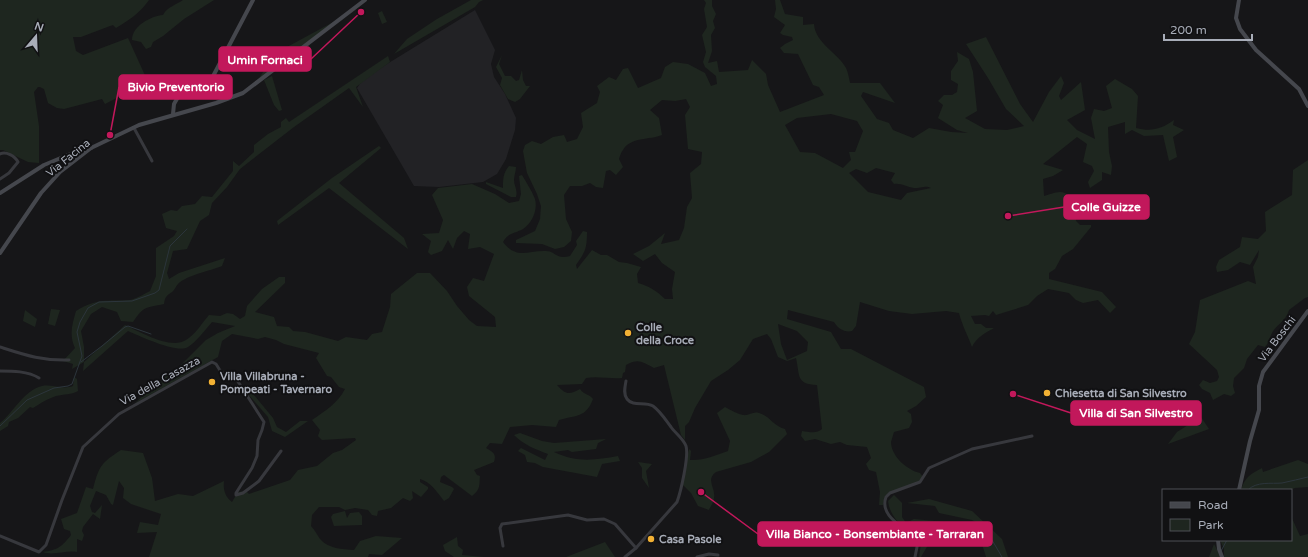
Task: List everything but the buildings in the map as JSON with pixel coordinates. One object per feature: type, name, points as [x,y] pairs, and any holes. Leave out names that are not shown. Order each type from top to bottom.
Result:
[{"type":"street","points":[[173,114],[174,104],[178,97],[202,90],[210,82],[253,0]]},
{"type":"street","name":"Via Facina","points":[[0,253],[41,193],[60,172],[92,148],[134,128],[173,114],[222,101],[243,93],[365,0]]},
{"type":"street","points":[[1239,0],[1236,18],[1240,29],[1256,50],[1299,88],[1308,106]]},
{"type":"street","points":[[134,128],[152,161]]},
{"type":"street","points":[[0,192],[44,165],[87,147],[92,148]]},
{"type":"street","points":[[0,154],[7,154],[15,158],[18,162],[0,180]]},
{"type":"street","name":"Via Boschi","points":[[1239,489],[1248,448],[1259,410],[1259,386],[1263,372],[1308,311]]},
{"type":"street","points":[[0,347],[50,361],[68,360]]},
{"type":"street","name":"Via della Casazza","points":[[37,552],[40,552],[46,545],[62,500],[84,447],[119,414],[212,362],[216,364],[221,372],[237,380],[264,422],[258,440],[257,456],[252,468],[236,495],[243,493],[259,481],[281,451]]},
{"type":"street","points":[[0,371],[14,371],[39,378]]},
{"type":"street","points":[[626,381],[624,394],[627,400],[634,403],[652,405],[661,413],[672,429],[682,438],[686,444],[687,452],[681,493],[677,502],[627,556]]},
{"type":"street","points":[[915,557],[918,542],[914,536],[895,523],[885,504],[886,497],[920,482],[930,468],[972,449],[1032,436]]},
{"type":"street","points":[[503,546],[500,528],[502,524],[568,515],[587,520],[604,519],[614,524],[636,548]]},
{"type":"street","points":[[0,536],[37,552],[37,557]]},
{"type":"street","points":[[1218,541],[1222,557]]},
{"type":"street","points":[[696,557],[709,554],[719,556]]},
{"type":"street","points":[[704,557],[719,556]]},
{"type":"shaded area","points":[[475,10],[495,50],[491,64],[494,77],[505,94],[516,118],[515,130],[506,159],[497,174],[483,182],[439,187],[414,186],[357,88],[362,81],[387,64]]},
{"type":"green space","points":[[0,0],[149,0],[134,16],[116,28],[113,25],[81,37],[73,37],[76,51],[83,55],[128,38],[148,82],[105,104],[102,99],[64,109],[57,108],[48,103],[44,89],[38,87],[34,92],[39,126],[39,163],[28,162],[0,150]]},
{"type":"green space","points":[[183,0],[214,0],[184,19],[153,42],[151,47],[146,49],[141,42],[132,40],[135,30],[139,26],[153,17],[163,15],[169,8]]},
{"type":"green space","points":[[471,0],[483,0],[475,7],[394,54],[407,39],[437,19]]},
{"type":"green space","points":[[704,0],[712,0],[712,6],[716,14],[713,21],[715,28],[711,35],[712,51],[708,63],[717,61],[719,72],[748,70],[752,60],[766,74],[768,85],[780,112],[824,95],[819,87],[813,85],[798,54],[784,53],[780,48],[793,40],[792,37],[780,33],[785,25],[774,17],[776,9],[775,0],[780,0],[785,14],[803,17],[803,25],[814,24],[818,37],[838,57],[846,68],[850,83],[880,83],[895,103],[863,92],[861,96],[877,119],[889,123],[893,130],[913,138],[929,128],[968,133],[957,130],[938,118],[943,105],[938,101],[944,95],[952,95],[957,92],[958,84],[951,80],[951,71],[958,61],[957,52],[969,59],[973,72],[977,111],[965,118],[985,129],[1007,130],[1024,126],[1006,109],[966,44],[986,37],[1020,104],[1033,122],[1049,92],[1061,76],[1064,83],[1059,96],[1061,100],[1081,82],[1085,110],[1067,120],[1077,130],[1095,139],[1091,118],[1094,109],[1104,111],[1112,108],[1106,86],[1115,79],[1132,89],[1138,96],[1136,128],[1152,130],[1165,126],[1174,120],[1173,125],[1184,130],[1173,137],[1177,157],[1169,161],[1163,135],[1144,136],[1132,130],[1125,134],[1125,122],[1108,127],[1109,152],[1112,166],[1111,175],[1102,172],[1102,180],[1090,188],[1088,182],[1094,171],[1092,166],[1083,162],[1087,144],[1077,137],[1043,164],[1063,170],[1053,176],[1043,179],[1044,196],[1058,192],[1065,193],[1073,203],[1076,221],[1080,225],[1091,225],[1073,249],[1062,256],[1055,269],[1049,273],[1049,279],[1102,292],[1116,307],[1110,313],[1098,300],[1083,303],[1076,300],[1069,293],[1048,289],[1037,296],[1028,305],[996,315],[993,311],[989,316],[971,316],[975,324],[981,324],[986,328],[994,328],[978,338],[972,347],[959,313],[946,311],[912,314],[889,311],[860,302],[856,326],[852,331],[847,331],[842,330],[834,322],[788,310],[787,319],[831,332],[841,349],[851,349],[924,387],[926,397],[916,406],[907,411],[911,414],[912,422],[909,428],[894,432],[891,442],[894,452],[901,462],[910,469],[920,473],[923,477],[920,481],[885,496],[883,505],[879,505],[880,492],[876,472],[869,470],[866,464],[871,458],[867,447],[847,445],[840,442],[831,444],[815,439],[805,441],[801,436],[802,431],[815,432],[822,429],[817,385],[802,381],[796,358],[787,361],[778,357],[771,339],[767,334],[753,339],[740,360],[711,381],[695,408],[689,422],[685,426],[685,440],[681,435],[664,365],[654,368],[637,361],[626,365],[622,378],[590,377],[586,378],[582,384],[557,385],[563,391],[568,393],[580,389],[590,396],[593,399],[587,410],[580,415],[559,420],[556,427],[532,425],[510,427],[502,444],[490,443],[486,448],[492,452],[495,459],[494,462],[474,470],[477,475],[480,476],[478,489],[472,496],[444,475],[441,477],[440,482],[454,489],[449,498],[444,501],[431,485],[420,479],[420,482],[428,487],[421,497],[412,491],[413,498],[410,501],[403,498],[391,508],[378,511],[377,516],[372,515],[368,510],[355,508],[345,510],[339,507],[319,507],[312,515],[311,526],[320,539],[331,547],[354,550],[360,541],[376,536],[402,538],[382,555],[369,554],[368,557],[149,557],[157,532],[137,533],[140,522],[158,525],[161,514],[131,504],[123,498],[124,488],[119,481],[113,505],[106,495],[96,491],[90,506],[92,512],[95,513],[102,505],[100,519],[93,514],[83,527],[82,531],[84,535],[82,541],[77,539],[77,552],[47,553],[43,552],[59,547],[71,535],[70,531],[64,529],[61,519],[77,513],[86,487],[93,489],[99,470],[109,458],[121,450],[143,453],[152,478],[155,501],[178,494],[193,496],[224,481],[225,493],[232,502],[238,492],[246,491],[249,494],[290,480],[298,470],[317,466],[333,453],[342,450],[356,440],[355,438],[322,440],[318,436],[320,430],[312,420],[335,403],[345,389],[339,387],[331,377],[327,376],[316,358],[319,353],[284,344],[265,337],[258,339],[232,334],[222,341],[218,357],[134,404],[165,376],[181,365],[206,340],[235,326],[212,322],[194,342],[183,349],[158,344],[128,331],[83,371],[84,362],[125,325],[156,339],[172,343],[180,343],[192,335],[209,315],[220,316],[227,313],[233,314],[240,319],[245,316],[247,306],[262,289],[279,277],[285,277],[285,283],[255,312],[274,317],[277,326],[289,327],[293,331],[305,332],[338,341],[346,337],[367,340],[372,334],[382,332],[390,307],[391,294],[417,273],[430,273],[447,291],[469,320],[477,326],[496,327],[495,317],[469,296],[467,287],[473,278],[484,281],[494,254],[480,247],[468,249],[470,234],[464,231],[457,238],[453,249],[448,240],[442,251],[431,255],[428,252],[431,241],[422,234],[439,233],[443,220],[432,195],[438,188],[472,184],[495,194],[509,203],[519,201],[521,194],[519,176],[522,175],[535,199],[536,207],[532,220],[523,229],[505,239],[503,242],[508,248],[513,251],[523,253],[549,251],[561,257],[570,256],[577,245],[576,241],[583,231],[587,232],[586,246],[576,265],[577,269],[592,250],[601,255],[607,255],[619,262],[641,267],[637,274],[638,283],[653,289],[665,299],[673,299],[672,289],[675,272],[662,263],[655,254],[643,261],[633,254],[649,246],[665,233],[661,244],[679,240],[684,228],[687,207],[692,198],[690,173],[701,164],[702,152],[688,149],[685,115],[690,107],[686,99],[675,101],[662,100],[650,110],[659,118],[662,135],[635,141],[626,146],[619,159],[623,167],[616,175],[610,170],[606,171],[603,188],[596,187],[590,183],[582,186],[570,186],[564,195],[566,219],[572,232],[571,241],[564,247],[555,249],[542,244],[516,243],[516,240],[535,231],[540,219],[541,206],[527,173],[523,151],[525,145],[532,141],[541,144],[553,137],[564,135],[567,142],[577,139],[583,127],[581,113],[597,103],[600,92],[597,86],[609,77],[616,80],[623,69],[628,68],[638,88],[661,78],[665,67],[673,62],[688,64],[705,73],[711,86],[717,84],[716,76],[705,67],[703,62],[706,52],[702,35],[707,27],[704,9],[706,3]],"holes":[[[831,114],[857,121],[863,131],[855,152],[849,152],[851,160],[843,168],[815,153],[800,152],[785,125],[797,118]],[[876,168],[895,173],[891,180],[894,184],[914,188],[931,188],[907,193],[901,200],[868,192],[849,173],[856,169],[867,173]],[[778,324],[797,331],[808,342],[807,351],[787,360],[781,344]]]},
{"type":"green space","points":[[382,11],[387,22],[382,24],[378,13]]},
{"type":"green space","points":[[335,21],[257,81],[274,56],[287,47]]},
{"type":"green space","points":[[502,55],[499,64],[505,76],[511,76],[516,81],[519,80],[522,70],[523,80],[526,86],[530,86],[520,99],[515,102],[508,99],[500,85],[502,78],[496,67]]},
{"type":"green space","points":[[388,56],[390,62],[356,87],[363,107],[349,88],[294,127],[240,169],[227,187],[212,203],[209,215],[200,221],[187,249],[173,251],[167,273],[169,279],[179,273],[225,258],[222,266],[182,281],[166,297],[164,304],[146,308],[133,322],[121,321],[117,312],[102,307],[91,314],[81,331],[84,347],[84,362],[72,369],[73,364],[63,361],[75,348],[72,339],[72,325],[76,311],[97,302],[130,300],[150,291],[156,276],[156,248],[174,236],[177,231],[166,228],[162,214],[171,210],[177,211],[182,206],[195,204],[202,196],[212,197],[233,171],[233,161],[239,166],[254,152],[254,145],[268,134],[281,127],[281,122],[286,118],[289,122]]},
{"type":"green space","points":[[272,76],[282,110],[279,111],[274,105],[264,80]]},
{"type":"green space","points":[[379,146],[381,148],[339,183],[404,238],[408,249],[329,188],[278,225],[277,221],[332,178]]},
{"type":"green space","points":[[1308,160],[1308,297],[1289,310],[1288,314],[1273,332],[1265,347],[1258,345],[1247,359],[1244,368],[1234,378],[1233,386],[1235,393],[1231,396],[1224,394],[1213,400],[1210,393],[1202,389],[1199,385],[1203,380],[1210,383],[1217,381],[1219,377],[1217,370],[1189,344],[1195,332],[1200,300],[1248,281],[1256,284],[1253,267],[1258,257],[1259,250],[1250,265],[1240,262],[1228,270],[1217,272],[1216,267],[1219,260],[1240,247],[1242,237],[1258,239],[1266,231],[1265,212],[1292,195],[1293,170]]},
{"type":"green space","points":[[509,166],[516,167],[514,180],[517,192],[516,197],[511,197],[486,184],[486,182],[503,188],[504,176]]},
{"type":"green space","points":[[51,309],[60,310],[55,326],[48,324]]},
{"type":"green space","points":[[25,310],[37,319],[35,327],[23,321]]},
{"type":"green space","points":[[74,377],[77,379],[78,391],[56,396],[33,408],[30,407],[18,418],[9,422],[8,426],[0,431],[0,423],[30,392],[42,386],[73,386]]},
{"type":"green space","points":[[249,389],[273,418],[277,427],[286,432],[300,421],[308,421],[285,437],[272,431],[268,417],[248,394]]},
{"type":"green space","points":[[725,407],[743,415],[755,413],[763,414],[777,426],[785,429],[787,434],[769,452],[751,462],[716,472],[711,478],[714,498],[709,510],[698,506],[691,493],[682,484],[689,449],[691,451],[690,460],[705,459],[728,451],[730,441],[717,413]]},
{"type":"green space","points":[[1201,417],[1209,429],[1168,444],[1177,432]]},
{"type":"green space","points":[[520,433],[542,441],[554,443],[606,439],[598,443],[596,449],[572,452],[568,450],[554,452],[570,458],[586,460],[618,456],[620,461],[602,464],[597,477],[543,467],[535,463],[527,462],[525,455],[518,451],[521,448],[545,460],[548,454],[526,444],[514,435]]},
{"type":"green space","points":[[1298,460],[1308,464],[1308,487],[1292,489],[1242,489],[1246,479],[1251,474],[1262,468],[1263,472]]},
{"type":"green space","points":[[638,462],[652,464],[646,471],[649,488],[642,478],[642,468]]},
{"type":"green space","points":[[894,495],[902,503],[902,517],[906,523],[914,519],[976,525],[976,522],[972,520],[939,513],[935,506],[907,503],[929,499],[972,511],[1002,539],[1008,557],[986,557],[982,544],[968,534],[944,536],[928,545],[921,557],[919,557],[921,543],[900,525],[889,508],[888,501]]},
{"type":"green space","points":[[345,511],[347,518],[350,513],[359,512],[362,516],[362,525],[334,526],[331,517],[333,514]]},
{"type":"green space","points":[[1292,518],[1300,536],[1308,534],[1308,557],[1224,557],[1224,549],[1220,541],[1292,541]]},
{"type":"green space","points":[[457,537],[458,546],[463,550],[462,555],[484,557],[454,557],[445,551],[443,545]]},
{"type":"green space","points":[[605,542],[615,557],[566,557]]},
{"type":"green space","points":[[1214,544],[1221,557],[1209,557]]},
{"type":"waterway","points":[[0,426],[27,400],[54,388],[72,384],[82,356],[77,332],[80,322],[88,308],[99,302],[132,301],[155,293],[159,290],[170,246],[187,229]]},
{"type":"waterway","points":[[81,362],[125,327],[128,326],[151,334]]},
{"type":"waterway","points":[[1249,489],[1255,485],[1282,483],[1308,477]]},
{"type":"waterway","points":[[920,531],[951,527],[984,535],[992,540],[1002,557]]},
{"type":"waterway","points":[[1221,551],[1226,541]]},
{"type":"place","name":"Umin Fornaci","points":[[361,12]]},
{"type":"place","name":"Bivio Preventorio","points":[[110,135]]},
{"type":"place","name":"Colle Guizze","points":[[1008,216]]},
{"type":"place","name":"Colle della Croce","points":[[628,333]]},
{"type":"place","name":"Villa Villabruna - Pompeati - Tavernaro","points":[[212,382]]},
{"type":"place","name":"Chiesetta di San Silvestro","points":[[1047,393]]},
{"type":"place","name":"Villa di San Silvestro","points":[[1013,394]]},
{"type":"place","name":"Villa Bianco - Bonsembiante - Tarraran","points":[[701,492]]},
{"type":"place","name":"Casa Pasole","points":[[651,539]]}]
